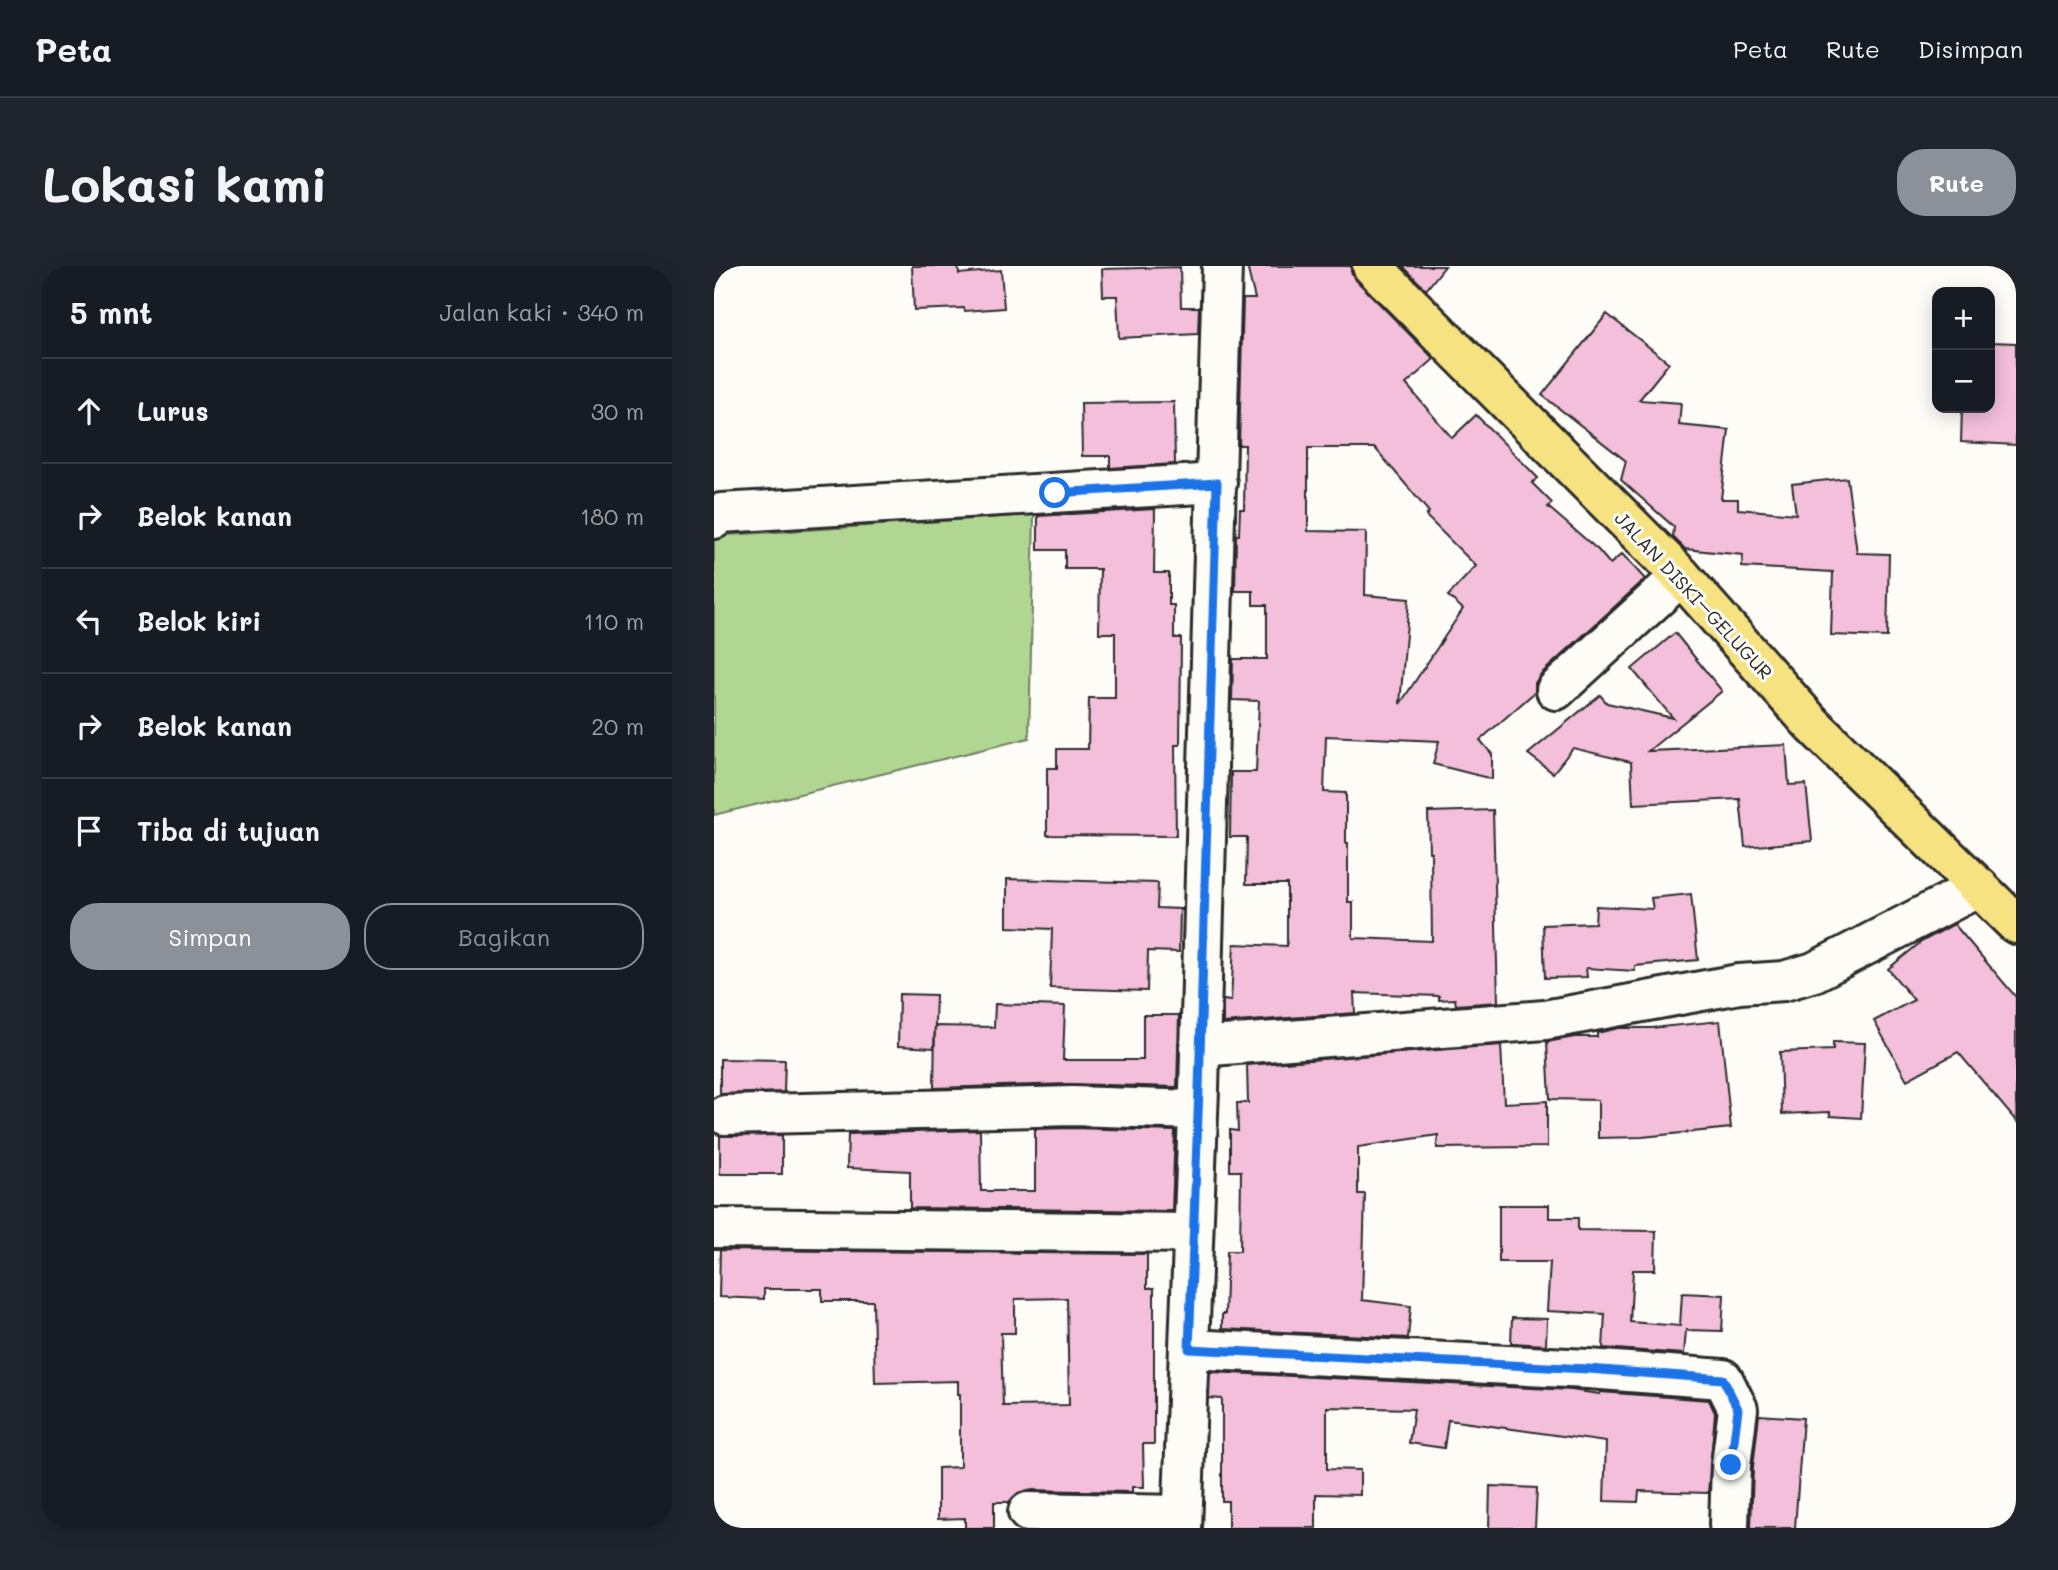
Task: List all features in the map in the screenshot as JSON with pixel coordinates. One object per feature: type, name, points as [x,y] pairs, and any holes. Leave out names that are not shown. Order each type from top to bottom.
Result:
[{"type":"main road","name":"JALAN DISKI–GELUGUR","points":[[1372,266],[1681,576],[1811,723],[2016,924]]},
{"type":"street","points":[[1028,1512],[1182,1521],[1198,1110],[1222,266]]},
{"type":"street","points":[[714,519],[722,513],[1217,483]]},
{"type":"street","points":[[1556,690],[1681,576]]},
{"type":"street","points":[[1199,1047],[1545,1020],[1739,984],[1783,981],[1814,972],[1979,887]]},
{"type":"street","points":[[724,1115],[1072,1106],[1198,1110]]},
{"type":"street","points":[[714,1228],[1193,1233]]},
{"type":"street","points":[[1189,1349],[1588,1369],[1723,1379],[1738,1409],[1731,1465],[1729,1525]]},
{"type":"green space","points":[[1034,515],[1029,738],[714,815],[714,536]]},
{"type":"building","points":[[912,266],[958,266],[959,274],[1001,270],[1004,308],[965,311],[964,308],[914,310]]},
{"type":"building","points":[[1247,266],[1351,266],[1351,272],[1357,281],[1434,359],[1406,384],[1452,438],[1476,415],[1538,478],[1532,483],[1552,503],[1548,507],[1598,550],[1610,564],[1622,554],[1645,579],[1541,674],[1535,683],[1535,692],[1480,740],[1492,754],[1492,779],[1433,764],[1439,741],[1326,736],[1324,792],[1346,793],[1348,902],[1353,902],[1353,938],[1432,941],[1428,812],[1493,810],[1498,1002],[1456,1005],[1455,999],[1439,1000],[1439,996],[1354,993],[1355,1013],[1223,1023],[1223,1000],[1231,1001],[1234,944],[1287,946],[1287,884],[1246,884],[1247,837],[1230,837],[1231,772],[1256,772],[1259,701],[1232,700],[1233,659],[1267,659],[1267,605],[1253,605],[1253,591],[1235,591],[1236,535],[1239,535],[1240,509],[1244,509],[1245,445],[1239,445],[1243,299],[1255,299]],"holes":[[[1308,448],[1375,448],[1429,512],[1426,516],[1476,566],[1448,596],[1463,609],[1400,704],[1409,599],[1365,595],[1366,532],[1308,531]]]},
{"type":"building","points":[[1403,266],[1445,266],[1426,290]]},
{"type":"building","points":[[1180,267],[1181,307],[1199,307],[1198,334],[1119,338],[1117,296],[1103,296],[1102,269]]},
{"type":"building","points":[[1607,314],[1669,363],[1639,400],[1681,403],[1679,425],[1729,430],[1721,499],[1738,499],[1738,509],[1796,514],[1792,484],[1847,478],[1857,553],[1889,554],[1887,637],[1831,635],[1833,572],[1742,567],[1743,555],[1685,549],[1673,537],[1674,527],[1621,480],[1626,461],[1542,395]]},
{"type":"building","points":[[1995,342],[2016,343],[2016,445],[1961,442],[1962,413],[1995,413]]},
{"type":"building","points":[[1174,402],[1175,464],[1110,468],[1110,456],[1082,456],[1081,403]]},
{"type":"building","points":[[1155,509],[1154,573],[1169,573],[1169,605],[1174,605],[1174,638],[1181,638],[1180,745],[1175,745],[1176,836],[1047,835],[1047,768],[1057,768],[1057,749],[1088,749],[1089,698],[1115,698],[1115,633],[1099,633],[1100,569],[1065,569],[1065,550],[1038,550],[1038,516]]},
{"type":"building","points":[[1675,633],[1722,691],[1648,751],[1786,745],[1789,785],[1806,784],[1812,841],[1745,847],[1740,799],[1633,804],[1631,762],[1573,748],[1553,773],[1528,754],[1600,695],[1607,703],[1673,718],[1632,669]]},
{"type":"building","points":[[1007,879],[1158,883],[1157,908],[1180,909],[1179,952],[1148,951],[1147,991],[1050,988],[1052,929],[1007,927]]},
{"type":"building","points":[[1691,894],[1698,960],[1635,966],[1635,971],[1586,968],[1587,977],[1545,978],[1543,925],[1595,923],[1596,906],[1653,909],[1651,898]]},
{"type":"building","points":[[1954,924],[2016,997],[2016,1121],[1958,1052],[1907,1080],[1874,1021],[1914,1000],[1888,969],[1921,942]]},
{"type":"building","points":[[899,994],[936,995],[934,1048],[898,1046]]},
{"type":"building","points":[[995,1004],[1065,1006],[1063,1060],[1143,1060],[1143,1015],[1179,1015],[1177,1087],[1071,1084],[934,1088],[935,1026],[994,1027]]},
{"type":"building","points":[[1720,1021],[1731,1128],[1642,1137],[1598,1138],[1598,1100],[1550,1099],[1547,1042],[1575,1037],[1597,1037],[1597,1033],[1619,1028],[1651,1028]]},
{"type":"building","points":[[1833,1042],[1865,1043],[1861,1118],[1830,1116],[1830,1112],[1782,1114],[1780,1052],[1833,1050]]},
{"type":"building","points":[[1501,1045],[1504,1103],[1547,1101],[1547,1147],[1437,1148],[1438,1135],[1358,1147],[1358,1194],[1365,1194],[1362,1300],[1411,1306],[1408,1338],[1222,1329],[1227,1251],[1240,1251],[1241,1171],[1230,1171],[1230,1130],[1238,1131],[1237,1103],[1248,1103],[1247,1065]]},
{"type":"building","points":[[720,1059],[785,1060],[784,1092],[720,1094]]},
{"type":"building","points":[[1035,1129],[1175,1131],[1172,1211],[910,1208],[910,1171],[847,1168],[848,1134],[980,1130],[981,1191],[1035,1191]]},
{"type":"building","points":[[782,1135],[782,1174],[720,1174],[720,1136]]},
{"type":"building","points":[[1499,1205],[1549,1205],[1549,1218],[1578,1218],[1578,1230],[1656,1231],[1655,1270],[1633,1270],[1630,1322],[1680,1326],[1682,1293],[1724,1295],[1722,1331],[1686,1330],[1684,1354],[1603,1348],[1605,1314],[1547,1311],[1550,1262],[1499,1262]]},
{"type":"building","points":[[720,1250],[1147,1254],[1147,1288],[1154,1288],[1154,1444],[1143,1444],[1144,1487],[1132,1487],[1132,1492],[1028,1490],[1018,1493],[1009,1502],[994,1502],[994,1528],[965,1528],[965,1518],[938,1519],[938,1468],[960,1467],[958,1381],[875,1383],[873,1301],[822,1301],[822,1289],[764,1289],[764,1299],[719,1297]],"holes":[[[1067,1298],[1069,1405],[1003,1406],[1001,1333],[1015,1333],[1015,1299]]]},
{"type":"building","points":[[1512,1318],[1547,1319],[1546,1345],[1511,1343]]},
{"type":"building","points":[[1210,1372],[1571,1390],[1709,1400],[1715,1413],[1708,1493],[1639,1491],[1638,1502],[1604,1501],[1606,1442],[1448,1420],[1444,1448],[1409,1443],[1414,1409],[1327,1407],[1327,1469],[1360,1470],[1360,1495],[1316,1494],[1316,1528],[1228,1528],[1228,1501],[1222,1501],[1222,1399],[1209,1398]]},
{"type":"building","points":[[1759,1415],[1803,1418],[1795,1528],[1751,1528],[1753,1467]]},
{"type":"building","points":[[1490,1486],[1537,1488],[1535,1528],[1489,1528]]},
{"type":"route","points":[[1055,493],[1217,483],[1189,1349],[1588,1369],[1723,1379],[1738,1409],[1731,1465]]}]
